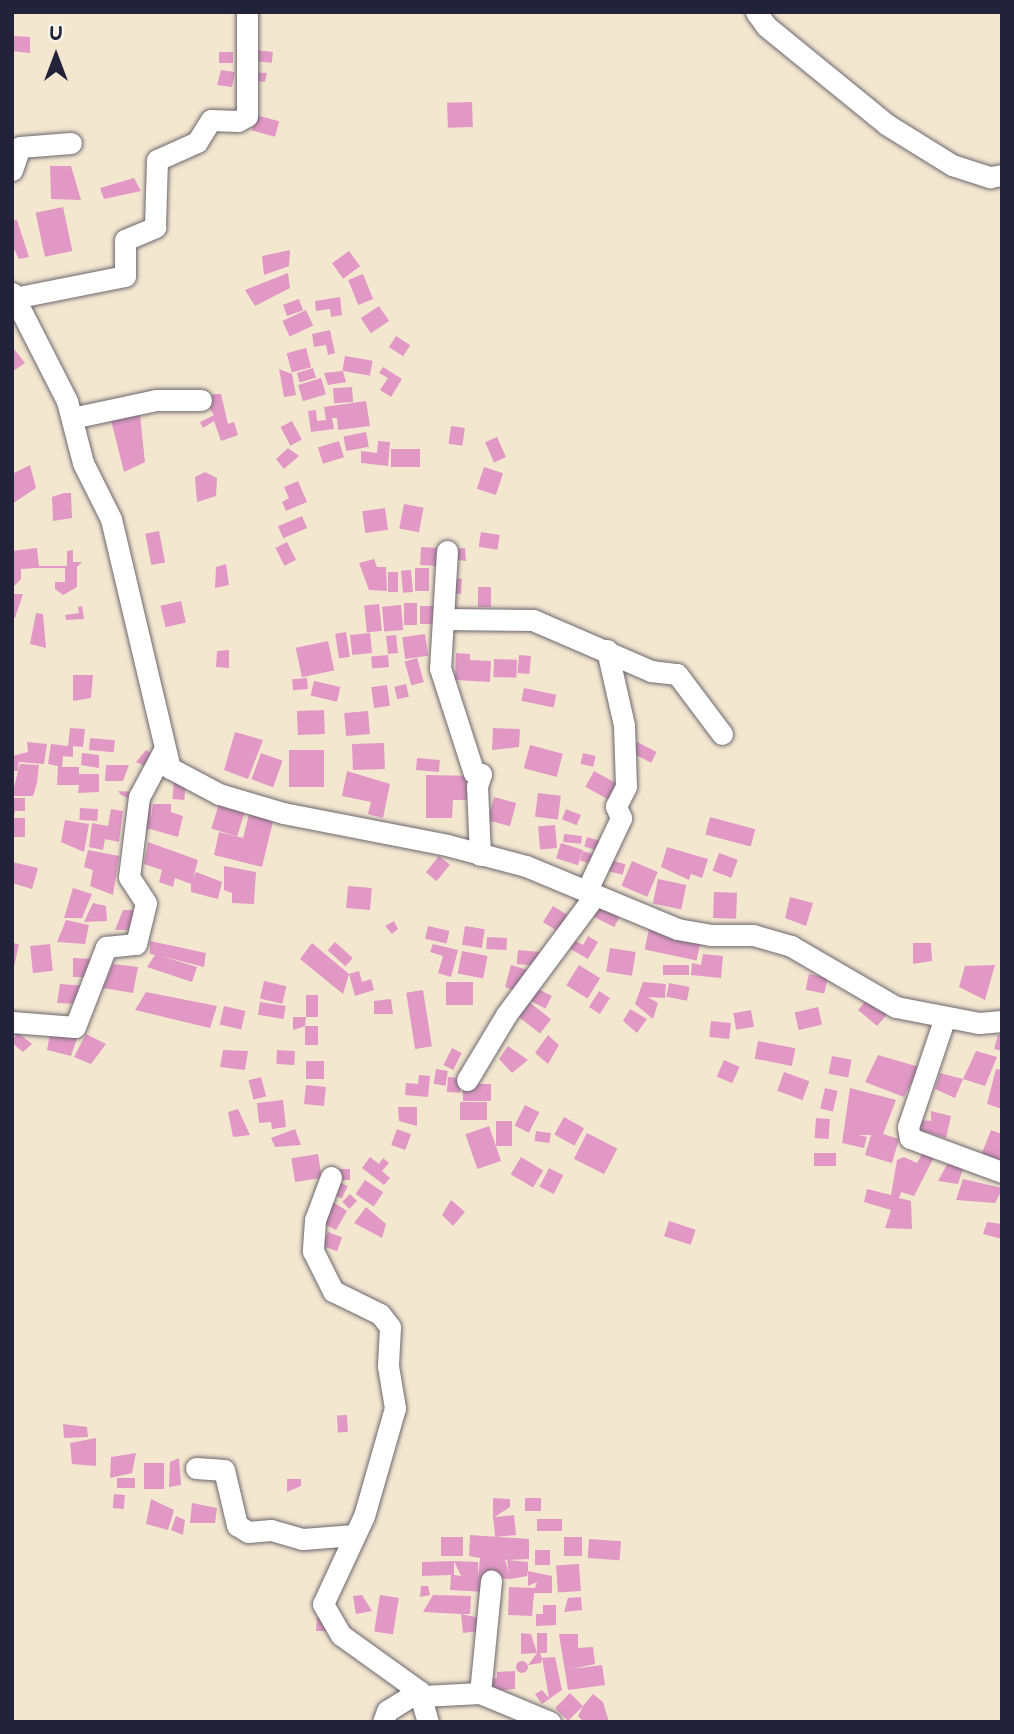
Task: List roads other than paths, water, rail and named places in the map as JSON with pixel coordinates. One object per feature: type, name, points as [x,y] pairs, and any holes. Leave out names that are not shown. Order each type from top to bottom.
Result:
[{"type":"street","points":[[247,12],[247,116],[242,121],[211,120],[197,142],[157,160],[155,228],[125,240],[125,275],[13,296],[72,418],[83,464],[107,505],[120,549],[170,768],[219,794],[526,866],[677,929],[710,936],[753,936],[791,946],[896,1007],[979,1023],[1002,1021]]},
{"type":"street","points":[[756,12],[766,26],[886,124],[952,165],[989,177],[1002,175]]},
{"type":"street","points":[[12,170],[20,147],[71,143]]},
{"type":"street","points":[[72,418],[156,400],[201,400]]},
{"type":"street","points":[[447,551],[441,676],[474,773],[481,774],[477,786],[480,855]]},
{"type":"street","points":[[443,619],[527,618],[651,671],[680,676],[722,734]]},
{"type":"street","points":[[467,1080],[506,1015],[591,893],[621,818],[616,806],[626,786],[624,728],[607,650]]},
{"type":"street","points":[[12,1022],[75,1027],[106,947],[136,944],[146,903],[129,877],[139,796],[164,750]]},
{"type":"street","points":[[945,1017],[908,1127],[910,1138],[1002,1172]]},
{"type":"street","points":[[331,1177],[313,1229],[316,1258],[333,1291],[380,1314],[392,1332],[388,1366],[395,1408],[354,1535],[325,1596],[324,1608],[341,1635],[421,1693],[428,1722]]},
{"type":"street","points":[[196,1468],[225,1469],[237,1525],[248,1532],[271,1530],[297,1539],[354,1535]]},
{"type":"street","points":[[480,1693],[491,1580]]},
{"type":"street","points":[[383,1722],[387,1711],[421,1693],[480,1693],[550,1722]]}]
